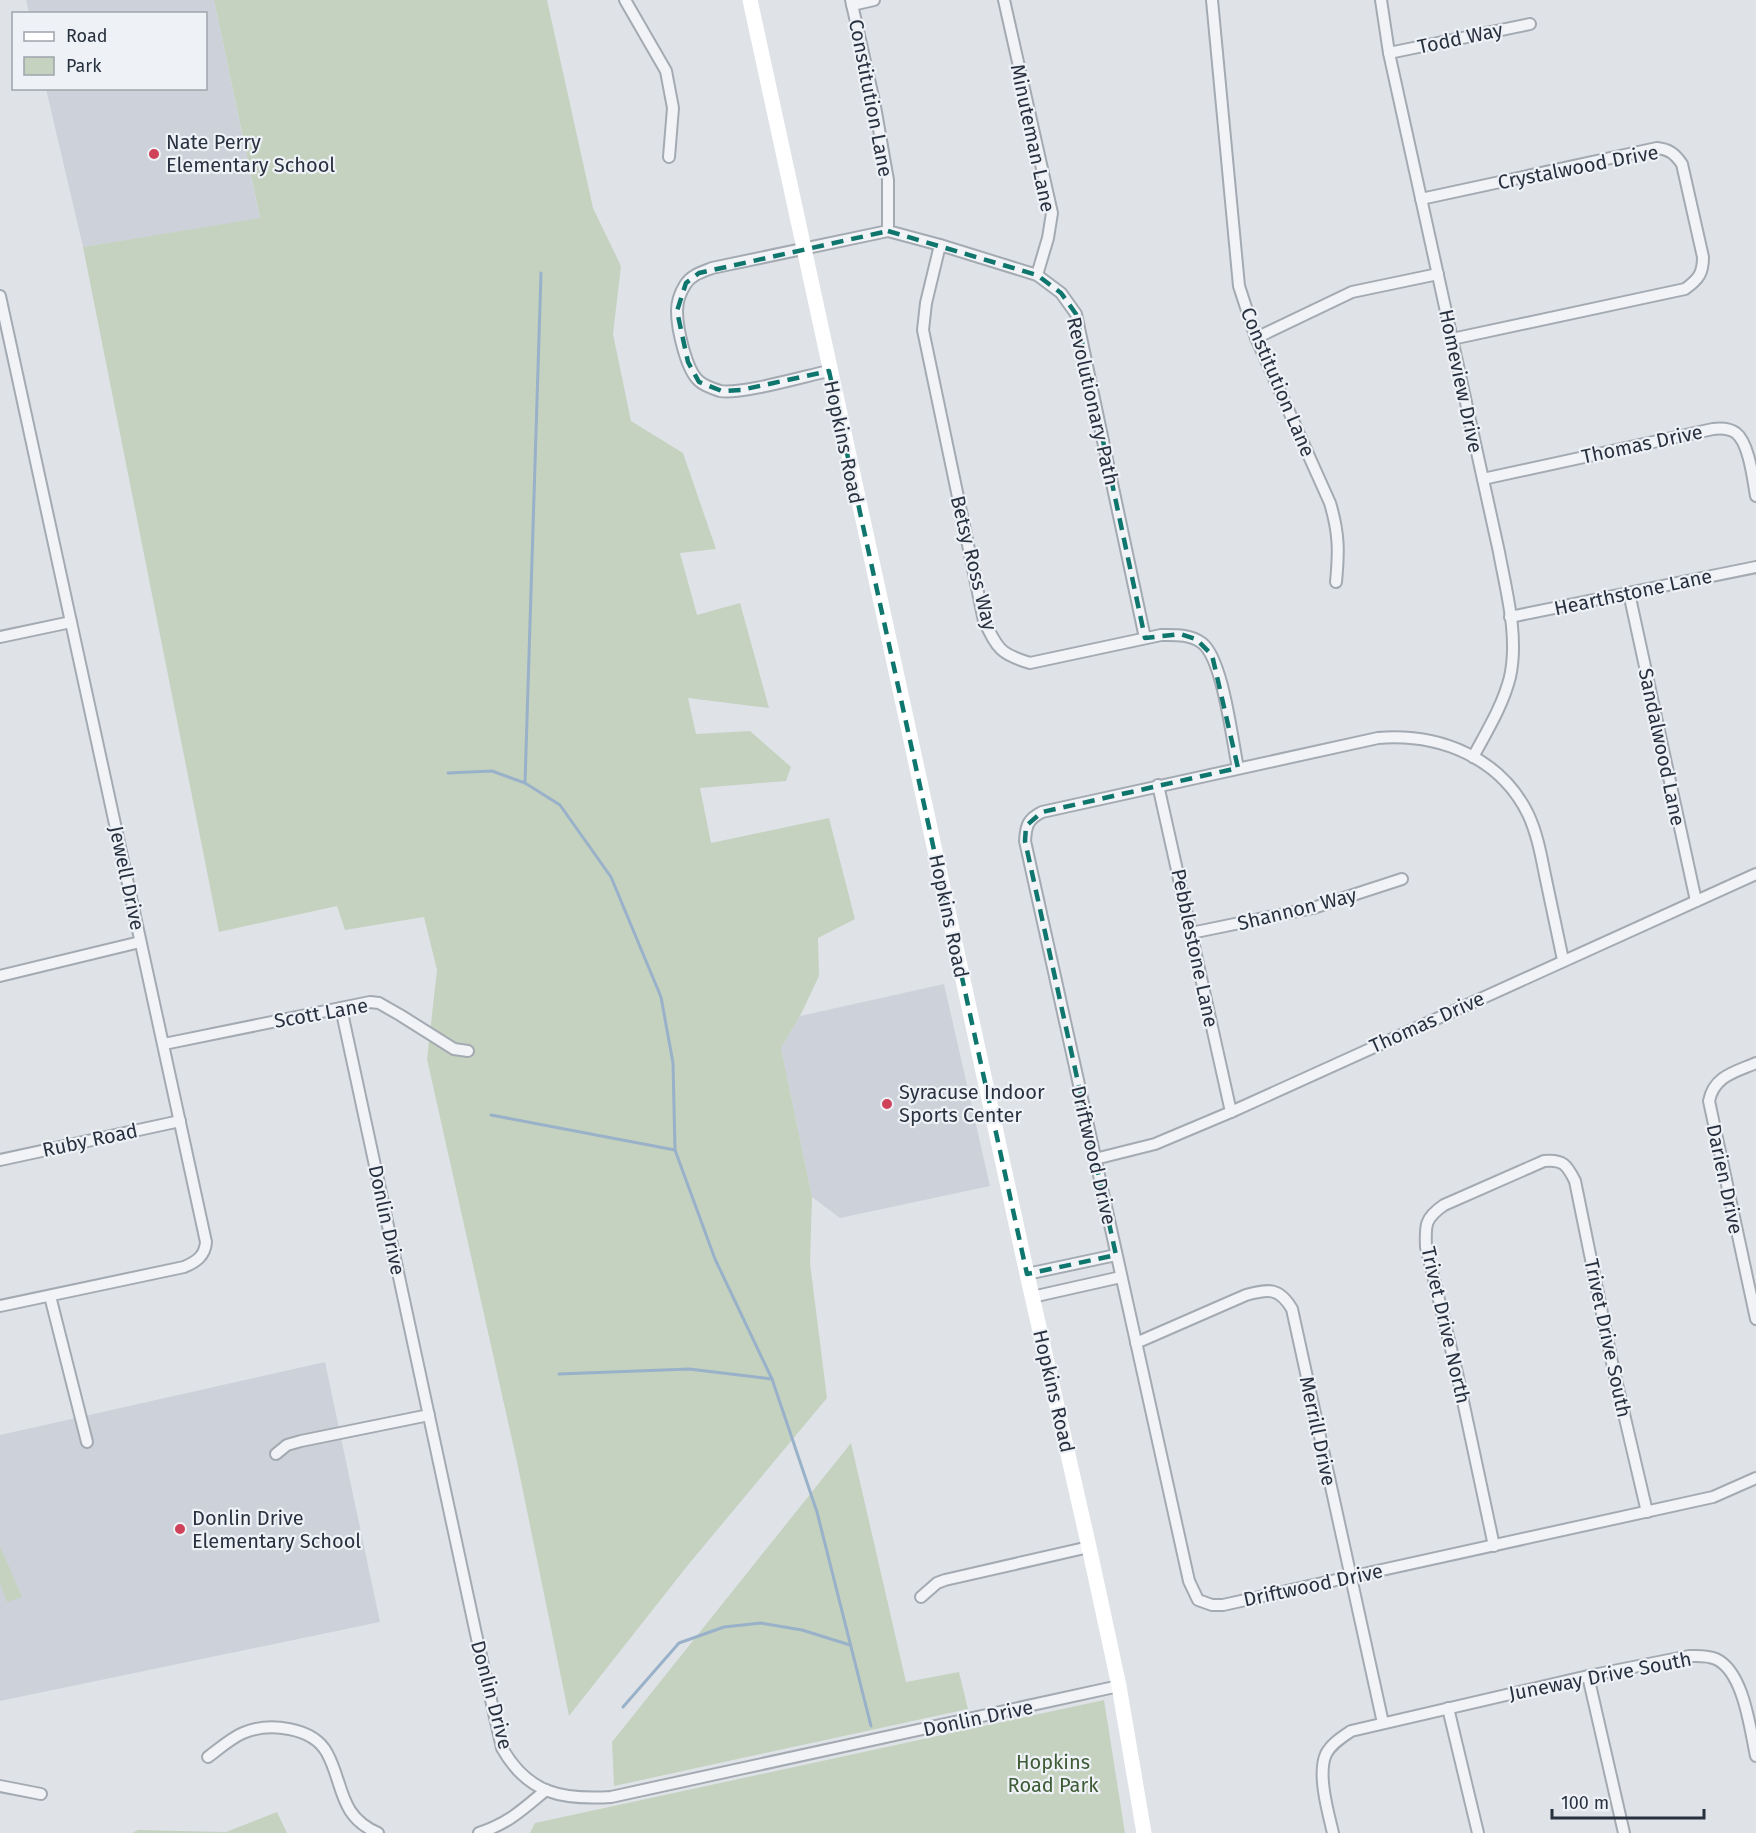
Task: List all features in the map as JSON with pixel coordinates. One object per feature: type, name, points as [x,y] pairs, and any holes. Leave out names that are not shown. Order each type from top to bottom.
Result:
[{"type":"street","points":[[625,0],[666,70],[673,108],[669,157]]},
{"type":"street","name":"Hopkins Road","points":[[750,0],[1027,1274],[1089,1546],[1119,1686],[1144,1833]]},
{"type":"street","points":[[851,2],[874,0]]},
{"type":"street","name":"Minuteman Lane","points":[[1004,0],[1052,213],[1048,238],[1037,275]]},
{"type":"street","name":"Constitution Lane","points":[[1212,0],[1239,286],[1256,338],[1330,503],[1339,548],[1336,582]]},
{"type":"street","name":"Homeview Drive","points":[[1381,0],[1389,52],[1499,552],[1510,617],[1513,649],[1510,676],[1500,706],[1473,757]]},
{"type":"street","name":"Constitution Lane","points":[[851,2],[874,100],[888,180],[888,231]]},
{"type":"street","name":"Todd Way","points":[[1389,52],[1530,24]]},
{"type":"street","name":"Crystalwood Drive","points":[[1420,199],[1657,148],[1666,149],[1677,156],[1682,164],[1700,245],[1702,269],[1699,278],[1686,289],[1452,339]]},
{"type":"street","name":"Revolutionary Path","points":[[803,249],[888,231],[1037,275],[1061,293],[1076,314],[1145,638]]},
{"type":"street","name":"Betsy Ross Way","points":[[940,245],[926,303],[923,330],[984,621],[995,644],[1009,657],[1030,663],[1145,638],[1180,634],[1196,639],[1212,655],[1218,667],[1238,768]]},
{"type":"street","points":[[803,249],[712,268],[691,277],[678,299],[679,326],[690,370],[699,382],[722,391],[741,390],[829,371]]},
{"type":"street","points":[[1256,338],[1352,292],[1438,274]]},
{"type":"street","name":"Jewell Drive","points":[[0,296],[206,1242],[203,1254],[196,1262],[184,1267],[0,1306]]},
{"type":"street","name":"Thomas Drive","points":[[1483,479],[1726,428],[1736,433],[1743,441],[1756,496]]},
{"type":"street","name":"Hearthstone Lane","points":[[1510,617],[1756,567]]},
{"type":"street","name":"Sandalwood Lane","points":[[1629,593],[1696,901]]},
{"type":"street","points":[[0,637],[71,621]]},
{"type":"street","name":"Driftwood Drive","points":[[1563,960],[1539,847],[1528,814],[1502,779],[1473,757],[1454,747],[1424,738],[1378,738],[1158,785],[1042,812],[1030,818],[1026,826],[1025,841],[1189,1581],[1198,1600],[1212,1605],[1223,1605],[1713,1497],[1756,1478]]},
{"type":"street","name":"Pebblestone Lane","points":[[1158,785],[1231,1112]]},
{"type":"street","name":"Thomas Drive","points":[[1095,1159],[1155,1144],[1231,1112],[1756,874]]},
{"type":"street","name":"Shannon Way","points":[[1191,933],[1313,908],[1402,879]]},
{"type":"street","points":[[0,976],[141,942]]},
{"type":"street","name":"Scott Lane","points":[[164,1044],[370,1002],[379,1004],[454,1049],[468,1051]]},
{"type":"street","name":"Donlin Drive","points":[[340,1008],[502,1748],[512,1765],[530,1781],[546,1790],[570,1798],[611,1797],[1119,1686]]},
{"type":"street","name":"Darien Drive","points":[[1756,1063],[1716,1083],[1709,1101],[1756,1319]]},
{"type":"street","name":"Ruby Road","points":[[0,1160],[180,1121]]},
{"type":"street","name":"Trivet Drive North","points":[[1494,1546],[1457,1373],[1426,1247],[1425,1229],[1432,1213],[1444,1205],[1544,1161],[1554,1160],[1565,1165]]},
{"type":"street","name":"Trivet Drive South","points":[[1565,1165],[1575,1181],[1613,1367],[1647,1512]]},
{"type":"street","points":[[1027,1274],[1116,1255]]},
{"type":"street","points":[[1032,1296],[1121,1277]]},
{"type":"street","name":"Merrill Drive","points":[[1136,1343],[1255,1292],[1264,1290],[1276,1292],[1286,1298],[1292,1309],[1349,1577],[1383,1723]]},
{"type":"street","points":[[50,1296],[87,1442]]},
{"type":"street","points":[[276,1454],[287,1445],[301,1441],[429,1415]]},
{"type":"street","points":[[921,1597],[937,1583],[945,1580],[1089,1546]]},
{"type":"street","name":"Juneway Drive South","points":[[1333,1833],[1323,1781],[1323,1767],[1327,1752],[1350,1731],[1588,1676],[1689,1656],[1706,1656],[1728,1667],[1738,1685],[1756,1756]]},
{"type":"street","points":[[1588,1676],[1624,1833]]},
{"type":"street","points":[[1448,1708],[1478,1833]]},
{"type":"street","points":[[208,1757],[243,1733],[272,1728],[299,1731],[310,1735],[326,1751],[348,1809],[355,1817],[378,1833]]},
{"type":"street","points":[[0,1786],[41,1794]]},
{"type":"street","points":[[479,1833],[501,1826],[546,1790]]},
{"type":"highlighted area","points":[[888,231],[1037,275],[1061,293],[1076,314],[1145,638],[1180,634],[1196,639],[1212,655],[1238,768],[1042,812],[1026,826],[1025,841],[1116,1255],[1027,1274],[829,371],[741,390],[722,391],[699,382],[688,362],[677,311],[686,283],[699,273]]},
{"type":"shaded area","name":"Nate Perry Elementary School","points":[[26,0],[214,0],[260,219],[83,247],[46,90],[207,90],[207,12],[29,12]]},
{"type":"shaded area","points":[[944,984],[990,1186],[840,1218],[812,1197],[781,1048],[800,1016]]},
{"type":"shaded area","name":"Donlin Drive Elementary School","points":[[325,1362],[380,1622],[0,1701],[0,1435]]},
{"type":"green space","points":[[214,0],[547,0],[593,208],[621,266],[613,334],[631,421],[683,453],[716,549],[680,553],[697,615],[740,603],[769,708],[688,698],[696,734],[750,731],[791,767],[786,781],[700,788],[711,843],[829,818],[855,919],[818,938],[819,976],[800,1016],[781,1048],[812,1197],[810,1263],[827,1398],[688,1565],[569,1716],[517,1462],[427,1059],[437,970],[424,917],[345,930],[337,906],[219,932],[83,247],[260,218]]},
{"type":"green space","points":[[851,1443],[906,1682],[959,1672],[968,1709],[614,1786],[612,1742]]},
{"type":"green space","points":[[0,1546],[22,1597],[7,1602],[0,1584]]},
{"type":"green space","name":"Hopkins Road Park","points":[[1104,1700],[1125,1833],[530,1833],[535,1823]]},
{"type":"green space","points":[[277,1812],[287,1833],[132,1833],[138,1830],[226,1832]]},
{"type":"waterway","points":[[541,273],[525,783],[560,805],[611,877],[661,997],[673,1063],[675,1150],[715,1259],[772,1379],[817,1512],[871,1726]]},
{"type":"waterway","points":[[448,773],[492,771],[525,783]]},
{"type":"waterway","points":[[491,1115],[675,1150]]},
{"type":"waterway","points":[[559,1374],[689,1369],[772,1379]]},
{"type":"waterway","points":[[623,1707],[679,1643],[724,1627],[761,1623],[802,1630],[850,1645]]},
{"type":"place","name":"Nate Perry Elementary School","points":[[154,154]]},
{"type":"place","name":"Syracuse Indoor Sports Center","points":[[887,1104]]},
{"type":"place","name":"Donlin Drive Elementary School","points":[[180,1529]]}]
